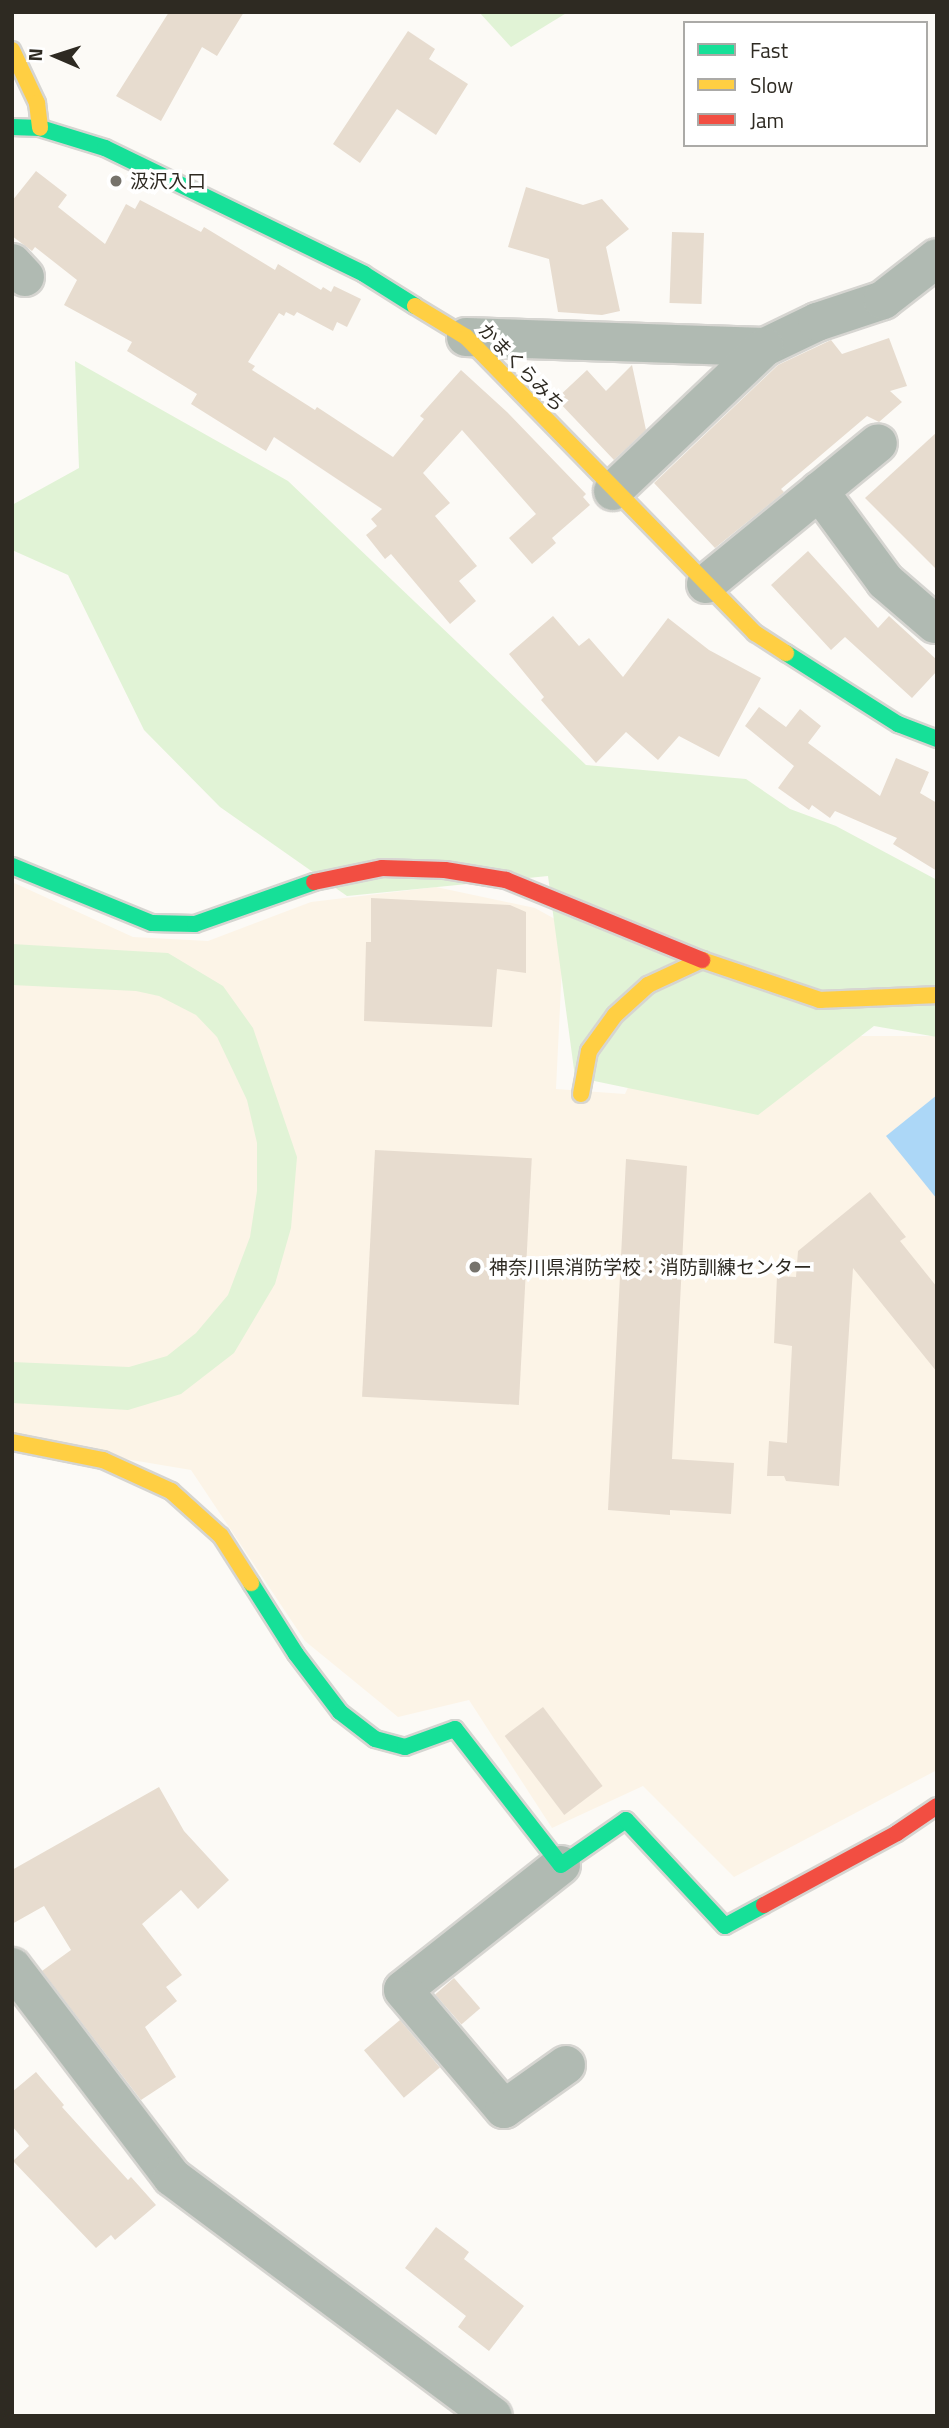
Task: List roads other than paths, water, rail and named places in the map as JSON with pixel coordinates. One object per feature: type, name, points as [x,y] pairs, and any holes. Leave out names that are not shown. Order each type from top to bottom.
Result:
[{"type":"street","points":[[12,50],[37,103],[40,128]]},
{"type":"street","name":"かまくらみち","points":[[12,127],[40,128],[105,148],[228,205],[364,274],[466,337],[613,491],[755,633],[898,723],[937,739]]},
{"type":"street","points":[[613,491],[765,347],[817,322],[883,300],[937,258]]},
{"type":"street","points":[[466,337],[765,347]]},
{"type":"street","points":[[706,584],[878,443]]},
{"type":"street","points":[[819,491],[885,581],[935,624]]},
{"type":"street","points":[[12,866],[152,923],[195,924],[298,885],[382,868],[445,870],[506,880],[702,960],[820,1000],[937,995]]},
{"type":"street","points":[[581,1094],[589,1051],[615,1015],[648,985],[702,960]]},
{"type":"street","points":[[12,1442],[103,1460],[172,1491],[221,1536],[296,1654],[340,1712],[375,1739],[405,1747],[455,1729],[561,1865]]},
{"type":"street","points":[[565,2065],[504,2109],[402,1990],[561,1865],[626,1820],[725,1926],[897,1833],[937,1806]]},
{"type":"street","points":[[12,1967],[172,2177],[493,2416]]},
{"type":"water","points":[[937,1095],[937,1199],[886,1136]]},
{"type":"place","name":"汲沢入口","points":[[116,181]]},
{"type":"place","name":"神奈川県消防学校：消防訓練センター","points":[[475,1267]]}]
